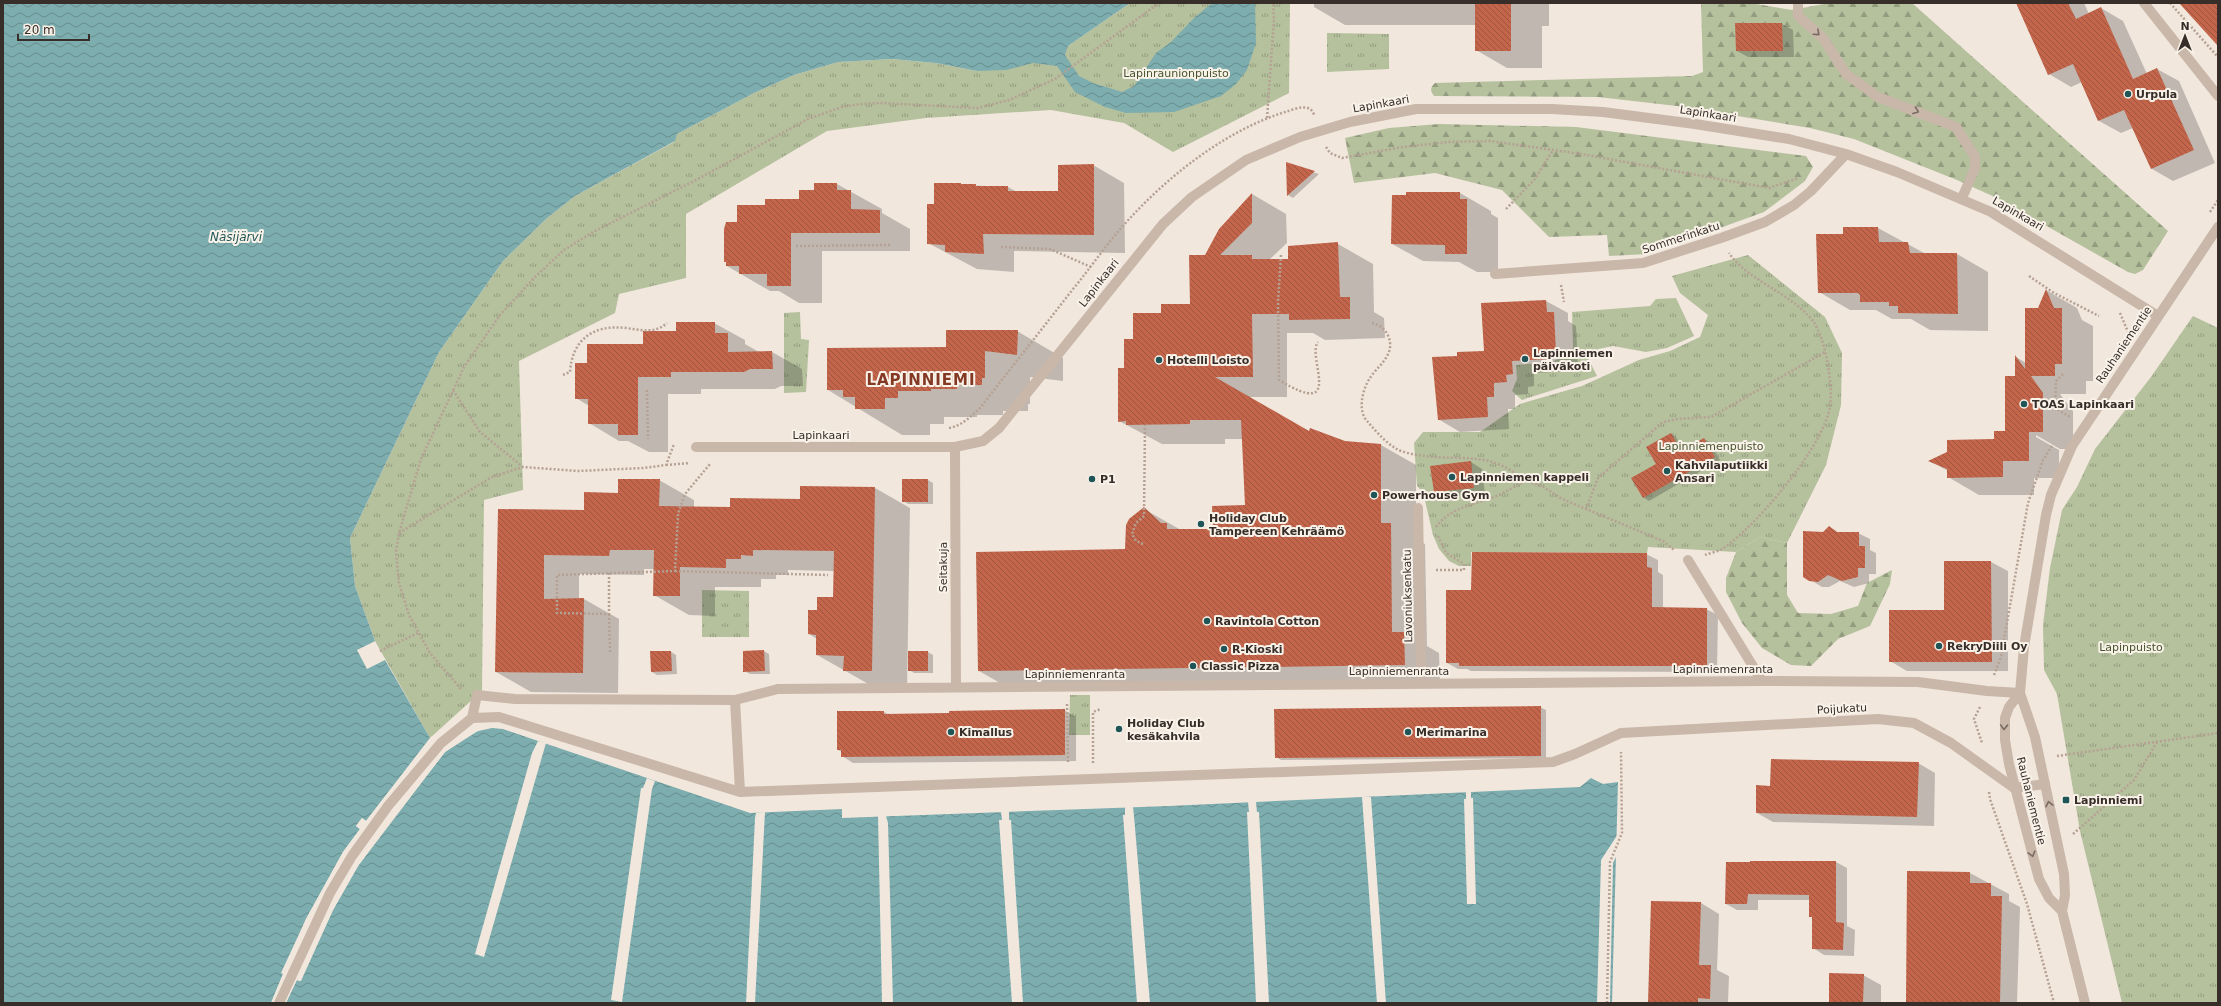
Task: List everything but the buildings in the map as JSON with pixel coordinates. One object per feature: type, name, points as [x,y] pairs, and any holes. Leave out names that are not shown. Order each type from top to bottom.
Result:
[{"type":"street","points":[[1798,3],[1798,16],[1823,38],[1846,74],[1878,97],[1956,127],[1975,157],[1975,168],[1962,198]]},
{"type":"street","points":[[2144,3],[2218,96]]},
{"type":"street","name":"Lapinkaari","points":[[696,447],[955,447],[983,441],[1000,428],[1129,264],[1163,224],[1192,197],[1246,160],[1286,142],[1350,122],[1416,110],[1552,110],[1603,112],[1695,124],[1790,140],[1846,154],[1962,198],[2024,230],[2158,316]]},
{"type":"street","name":"Sommerinkatu","points":[[1495,274],[1643,263],[1721,238],[1776,216],[1794,205],[1827,175],[1846,154]]},
{"type":"street","name":"Rauhaniementie","points":[[2085,1003],[2062,912],[2065,895],[2064,874],[2035,737],[2020,693],[2024,647],[2041,540],[2051,495],[2072,446],[2218,227]]},
{"type":"street","name":"Seitakuja","points":[[955,447],[956,687]]},
{"type":"street","name":"Lavoniuksenkatu","points":[[1418,508],[1421,683]]},
{"type":"street","points":[[1688,560],[1762,681]]},
{"type":"street","name":"Lapinniemenranta","points":[[477,695],[515,699],[736,700],[778,689],[1762,681],[1918,682],[1986,691],[2020,693]]},
{"type":"street","name":"Rauhaniementie","points":[[2020,693],[2009,707],[2004,729],[2009,764],[2014,788],[2039,879],[2050,898],[2062,912]]},
{"type":"street","points":[[472,718],[477,695]]},
{"type":"street","points":[[279,1003],[330,893],[352,856],[388,806],[436,748],[472,718],[499,716],[740,792],[736,700]]},
{"type":"street","name":"Poijukatu","points":[[740,792],[1553,762],[1576,754],[1620,733],[1878,719],[1914,723],[1951,743],[2014,788]]},
{"type":"street","points":[[2014,788],[2045,784]]},
{"type":"path","points":[[477,695],[462,689],[430,653],[409,615],[399,583],[396,552],[399,533],[421,459],[464,367],[500,315],[564,250],[593,232],[694,181],[782,131],[824,112],[861,104],[881,103],[978,108],[1010,100],[1055,79],[1159,3]]},
{"type":"path","points":[[1267,118],[1274,20],[1272,3]]},
{"type":"path","points":[[2170,3],[2218,57]]},
{"type":"path","points":[[935,447],[935,430],[956,427],[980,408],[1116,234],[1167,181],[1207,152],[1267,118],[1301,107],[1307,107],[1313,111],[1324,145],[1330,152],[1342,158],[1403,147],[1449,142],[1490,142],[1553,150],[1769,188],[1809,174],[1827,175]]},
{"type":"path","points":[[1506,209],[1535,179],[1553,150]]},
{"type":"path","points":[[1372,323],[1378,324],[1387,332],[1390,338],[1389,352],[1366,385],[1362,412],[1365,418],[1380,435],[1396,449],[1416,455],[1491,460],[1511,469],[1525,481],[1542,486],[1562,499],[1663,541],[1688,560],[1721,550],[1751,524],[1783,491],[1822,430],[1830,407],[1830,380],[1825,352],[1814,323],[1796,303],[1752,274],[1732,257],[1721,238]]},
{"type":"path","points":[[796,246],[890,245]]},
{"type":"path","points":[[1001,247],[1050,249],[1091,267]]},
{"type":"path","points":[[1281,255],[1278,302],[1278,380],[1307,392],[1314,392],[1318,389],[1321,383],[1314,348],[1318,342]]},
{"type":"path","points":[[2029,276],[2054,293],[2099,316]]},
{"type":"path","points":[[1561,281],[1564,302]]},
{"type":"path","points":[[2118,310],[2128,333]]},
{"type":"path","points":[[563,375],[570,372],[573,353],[576,346],[591,334],[611,328],[652,330],[661,328],[667,323]]},
{"type":"path","points":[[1586,509],[1598,478],[1663,422],[1677,418],[1711,417],[1825,352]]},
{"type":"path","points":[[2063,374],[2056,381],[2055,408],[2070,416]]},
{"type":"path","points":[[453,390],[480,432],[523,467]]},
{"type":"path","points":[[647,390],[648,439]]},
{"type":"path","points":[[1143,544],[1136,541],[1132,534],[1136,523],[1144,516],[1145,425]]},
{"type":"path","points":[[399,533],[492,476],[523,467],[578,471],[643,468],[666,465],[674,444]]},
{"type":"path","points":[[675,571],[678,514],[685,494],[711,462]]},
{"type":"path","points":[[1419,570],[1464,570],[1464,564],[1446,553],[1437,536],[1436,527],[1442,519],[1456,508],[1501,494],[1525,481]]},
{"type":"path","points":[[609,614],[557,613],[557,575],[675,571],[828,575]]},
{"type":"path","points":[[609,573],[610,652]]},
{"type":"path","points":[[380,651],[418,633]]},
{"type":"path","points":[[1093,752],[1093,712],[1100,709]]},
{"type":"path","points":[[1974,719],[1983,748]]},
{"type":"path","points":[[1067,720],[1068,750]]},
{"type":"path","points":[[2057,756],[2218,733]]},
{"type":"path","points":[[2072,834],[2134,780],[2157,742]]},
{"type":"path","points":[[1607,1003],[1610,862],[1622,833],[1622,768]]},
{"type":"path","points":[[1990,799],[2022,887],[2054,1003]]},
{"type":"green space","name":"Lapinraunionpuisto","points":[[1130,3],[1290,3],[1289,93],[1173,152],[1124,123],[1051,110],[926,118],[827,131],[686,214],[686,278],[619,294],[615,313],[519,361],[523,490],[484,500],[482,691],[430,738],[375,641],[355,586],[350,538],[439,352],[503,261],[546,219],[575,196],[674,142],[677,134],[754,93],[794,75],[838,62],[892,59],[936,63],[977,71],[1068,46]]},
{"type":"green space","points":[[1701,3],[1750,3],[1792,10],[1829,3],[1912,3],[2168,231],[2143,270],[2135,274],[2128,272],[1997,198],[1957,180],[1854,139],[1810,128],[1677,106],[1598,97],[1434,96],[1431,91],[1431,88],[1435,83],[1692,76],[1703,72]]},
{"type":"green space","points":[[1327,33],[1389,34],[1389,69],[1327,72]]},
{"type":"green space","points":[[1439,124],[1576,127],[1806,156],[1813,167],[1805,181],[1764,212],[1648,254],[1609,256],[1607,235],[1549,237],[1502,190],[1435,173],[1354,183],[1345,138],[1389,128]]},
{"type":"green space","name":"Lapinniemenpuisto","points":[[1748,255],[1825,317],[1842,353],[1841,405],[1826,465],[1787,543],[1760,537],[1736,552],[1648,547],[1647,553],[1471,552],[1471,566],[1459,566],[1449,561],[1439,549],[1433,535],[1423,492],[1417,486],[1414,443],[1423,432],[1480,432],[1520,404],[1582,386],[1639,360],[1670,351],[1700,337],[1708,315],[1680,293],[1672,276]]},
{"type":"green space","points":[[1676,298],[1694,336],[1667,348],[1646,352],[1613,346],[1598,349],[1587,356],[1597,376],[1522,400],[1512,391],[1517,379],[1516,365],[1553,362],[1573,348],[1572,312],[1650,306],[1656,299]]},
{"type":"green space","points":[[800,312],[801,339],[809,340],[806,392],[784,393],[784,313]]},
{"type":"green space","name":"Lapinpuisto","points":[[2193,316],[2218,328],[2218,1003],[2122,1003],[2080,831],[2057,694],[2044,670],[2043,625],[2050,568],[2062,510],[2077,487],[2095,449],[2151,377]]},
{"type":"green space","points":[[1760,537],[1787,543],[1787,595],[1798,613],[1831,614],[1858,606],[1867,583],[1892,570],[1890,584],[1870,626],[1838,639],[1811,666],[1791,665],[1762,648],[1742,623],[1726,592],[1726,578],[1736,552]]},
{"type":"green space","points":[[702,590],[749,591],[749,637],[702,637]]},
{"type":"green space","points":[[1070,695],[1090,695],[1090,735],[1069,735]]},
{"type":"water","name":"Näsijärvi","points":[[3,3],[1130,3],[1068,46],[1065,55],[1079,76],[1093,83],[1122,92],[1134,86],[1156,53],[1171,42],[1194,18],[1212,3],[1255,3],[1256,43],[1247,70],[1236,84],[1221,96],[1174,112],[1126,113],[1105,107],[1075,92],[1057,66],[1033,63],[1006,70],[977,71],[936,63],[892,59],[838,62],[794,75],[754,93],[677,134],[675,141],[575,196],[546,219],[503,261],[439,352],[350,538],[355,586],[375,641],[357,650],[367,669],[385,660],[430,738],[366,821],[362,818],[356,826],[360,829],[343,852],[306,919],[271,1003],[3,1003]]},
{"type":"water","points":[[492,728],[503,729],[750,813],[842,809],[842,818],[1169,806],[1580,787],[1591,778],[1603,784],[1618,782],[1612,1003],[286,1003],[297,980],[300,981],[333,910],[358,866],[398,812],[445,752],[474,732]]},
{"type":"pier","points":[[480,727],[481,729],[445,752],[358,866],[333,910],[301,981],[296,980],[286,1003],[284,1003],[295,978],[299,979],[331,909],[356,865],[443,751]]},
{"type":"pier","points":[[432,736],[432,739],[368,823],[362,821],[359,825],[362,829],[345,853],[324,889],[284,972],[285,974],[273,1003],[271,1003],[283,974],[281,973],[306,919],[343,852],[360,829],[356,826],[362,818],[366,821]]},
{"type":"pier","points":[[538,741],[546,743],[484,957],[475,954],[532,753]]},
{"type":"pier","points":[[647,778],[655,781],[652,789],[622,1002],[611,1000],[641,788],[643,788]]},
{"type":"pier","points":[[1466,792],[1471,792],[1471,798],[1473,798],[1476,904],[1467,904],[1464,799],[1466,799]]},
{"type":"pier","points":[[1362,797],[1371,797],[1386,1003],[1377,1003]]},
{"type":"pier","points":[[1248,802],[1256,802],[1257,812],[1259,812],[1269,1003],[1256,1003],[1247,812],[1249,812]]},
{"type":"pier","points":[[1125,807],[1133,807],[1150,1003],[1137,1003],[1123,815],[1125,815]]},
{"type":"pier","points":[[1009,811],[1009,820],[1011,820],[1023,1003],[1012,1003],[999,820],[1002,820],[1001,812]]},
{"type":"pier","points":[[765,812],[755,1003],[746,1003],[755,818],[756,813]]},
{"type":"pier","points":[[878,816],[886,816],[888,823],[893,1003],[882,1003]]},
{"type":"pier","points":[[1618,834],[1617,855],[1613,863],[1610,1003],[1597,1003],[1601,860]]},
{"type":"place","name":"Urpula","points":[[2128,94]]},
{"type":"place","name":"Lapinniemen päiväkoti","points":[[1525,359]]},
{"type":"place","name":"Hotelli Loisto","points":[[1159,360]]},
{"type":"place","name":"TOAS Lapinkaari","points":[[2024,404]]},
{"type":"place","name":"Kahvilaputiikki Ansari","points":[[1667,471]]},
{"type":"place","name":"Lapinniemen kappeli","points":[[1452,477]]},
{"type":"place","name":"P1","points":[[1092,479]]},
{"type":"place","name":"Powerhouse Gym","points":[[1374,495]]},
{"type":"place","name":"Holiday Club Tampereen Kehräämö","points":[[1201,524]]},
{"type":"place","name":"Ravintola Cotton","points":[[1207,621]]},
{"type":"place","name":"RekryDiili Oy","points":[[1939,646]]},
{"type":"place","name":"R-Kioski","points":[[1224,649]]},
{"type":"place","name":"Classic Pizza","points":[[1193,666]]},
{"type":"place","name":"Holiday Club kesäkahvila","points":[[1119,729]]},
{"type":"place","name":"Kimallus","points":[[951,732]]},
{"type":"place","name":"Merimarina","points":[[1408,732]]},
{"type":"place","name":"Lapinniemi","points":[[2066,800]]},
{"type":"district","name":"LAPINNIEMI","points":[[921,380]]}]
